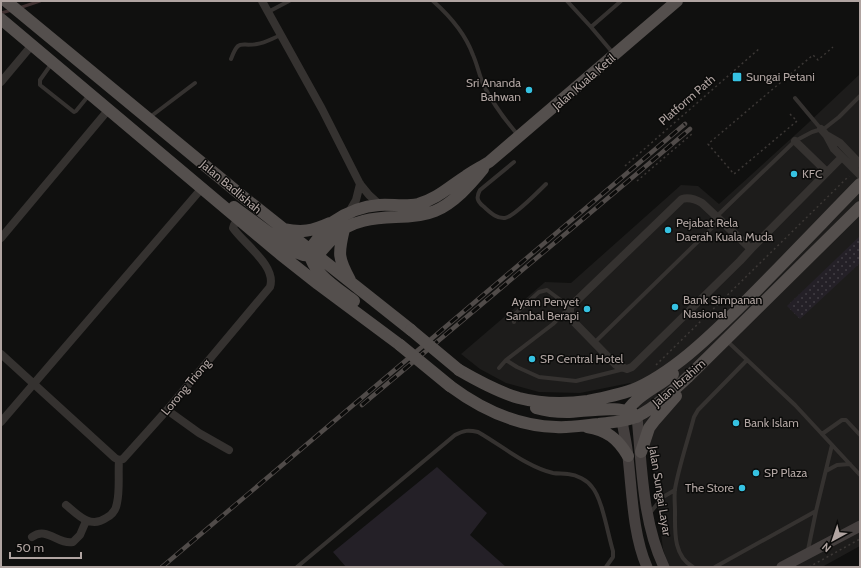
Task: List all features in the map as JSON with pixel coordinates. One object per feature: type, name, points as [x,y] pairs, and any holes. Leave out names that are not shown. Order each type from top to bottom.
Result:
[{"type":"main road","name":"Jalan Kuala Ketil","points":[[312,254],[332,222],[349,213],[369,206],[405,206],[418,204],[442,193],[489,162],[677,1]]},
{"type":"main road","name":"Jalan Badlishah","points":[[7,2],[281,229],[411,330],[459,370]]},
{"type":"main road","name":"Jalan Badlishah","points":[[5,23],[238,219],[318,284],[397,343],[450,386]]},
{"type":"main road","name":"Jalan Kuala Ketil","points":[[312,254],[344,229],[366,220],[378,218],[412,217],[435,211],[476,187],[489,162]]},
{"type":"main road","name":"Jalan Ibrahim","points":[[459,370],[482,383],[518,397],[545,402],[568,403],[596,400],[632,390],[656,377],[692,351],[723,323],[860,184]]},
{"type":"main road","points":[[219,203],[230,205],[238,209],[289,248],[303,255],[312,254],[318,272],[385,325],[392,333],[397,343]]},
{"type":"main road","name":"Jalan Ibrahim","points":[[450,386],[467,399],[498,415],[517,421],[546,427],[579,426],[624,416],[637,417],[666,396],[688,377],[860,207]]},
{"type":"main road","points":[[281,229],[310,231],[332,222]]},
{"type":"main road","points":[[344,229],[339,247],[339,258],[354,286]]},
{"type":"main road","points":[[647,567],[641,562],[632,500],[624,416],[637,399],[672,376],[692,351]]},
{"type":"main road","points":[[640,452],[649,428],[659,414],[682,390],[688,377]]},
{"type":"main road","points":[[518,397],[525,404],[547,411],[566,412],[611,409],[624,416]]},
{"type":"main road","name":"Jalan Sungai Layar","points":[[637,417],[648,515],[656,549],[664,567]]},
{"type":"main road","points":[[579,426],[594,428],[608,434],[620,444],[628,456]]},
{"type":"main road","points":[[782,567],[860,526]]},
{"type":"street","points":[[262,1],[322,109],[360,184],[368,195],[380,205]]},
{"type":"street","points":[[1,82],[32,45]]},
{"type":"street","points":[[1,238],[109,109]]},
{"type":"street","points":[[824,132],[834,149],[858,170]]},
{"type":"street","points":[[824,132],[840,143],[858,170]]},
{"type":"street","points":[[795,141],[827,172]]},
{"type":"street","points":[[751,249],[702,203],[694,199],[682,199],[570,308],[570,315],[574,322],[616,365],[627,368],[632,367],[751,249],[842,157]]},
{"type":"street","points":[[349,213],[356,200],[360,184]]},
{"type":"street","points":[[1,422],[202,188]]},
{"type":"street","name":"Lorong Triong","points":[[119,460],[125,458],[167,410],[270,287],[270,273],[256,254],[233,228],[238,219]]},
{"type":"street","points":[[1,354],[119,460],[117,506],[111,514],[99,522],[86,521],[66,505]]},
{"type":"street","points":[[167,410],[200,433],[229,450]]},
{"type":"street","points":[[32,537],[40,533],[53,536],[66,542],[73,542],[80,535],[86,521]]},
{"type":"lane","points":[[268,12],[290,1]]},
{"type":"lane","points":[[433,1],[461,31],[474,55],[478,73],[484,86],[508,124],[520,137]]},
{"type":"lane","points":[[568,1],[615,55]]},
{"type":"lane","points":[[591,27],[621,1]]},
{"type":"lane","points":[[231,60],[237,46],[243,44],[251,45],[264,43],[281,35]]},
{"type":"lane","points":[[53,62],[39,83],[52,95],[74,112],[90,94]]},
{"type":"lane","points":[[148,119],[195,83]]},
{"type":"lane","points":[[824,132],[825,128],[839,117],[860,96]]},
{"type":"lane","points":[[795,98],[824,132]]},
{"type":"lane","points":[[594,343],[795,141],[812,132],[824,132]]},
{"type":"lane","points":[[514,162],[476,187],[477,199],[479,203],[497,217],[505,218],[513,214],[546,184]]},
{"type":"lane","points":[[499,368],[506,360],[570,308],[547,290],[539,292],[515,314],[514,322]]},
{"type":"lane","points":[[726,340],[795,405],[860,475]]},
{"type":"lane","points":[[506,360],[539,377],[576,381],[627,368]]},
{"type":"lane","points":[[693,567],[682,558],[678,549],[676,535],[675,490],[694,417],[698,410],[747,360]]},
{"type":"lane","points":[[822,434],[842,420],[846,420],[860,435]]},
{"type":"lane","points":[[297,567],[456,435],[463,431],[471,430],[478,432],[540,468],[553,473],[577,476],[593,487],[600,505],[613,551],[613,557],[606,567]]},
{"type":"lane","points":[[808,553],[816,510],[832,445]]},
{"type":"lane","points":[[826,471],[837,465],[850,464]]},
{"type":"lane","points":[[648,515],[663,497],[675,490]]},
{"type":"lane","points":[[715,567],[816,510]]},
{"type":"path","points":[[790,114],[797,121],[734,174],[708,144],[813,55],[818,60],[833,47]]},
{"type":"path","name":"Platform Path","points":[[625,166],[760,48]]},
{"type":"path","points":[[637,181],[693,133]]},
{"type":"path","points":[[655,365],[858,170]]},
{"type":"path","points":[[809,567],[860,539]]},
{"type":"shaded area","points":[[860,74],[860,546],[822,567],[669,567],[663,549],[650,445],[630,383],[580,393],[539,392],[506,383],[480,369],[461,354],[545,282],[571,283],[681,185],[698,186],[719,204]]},
{"type":"shaded area","points":[[860,236],[860,263],[800,319],[787,306]]},
{"type":"shaded area","points":[[437,467],[487,513],[470,535],[506,567],[346,567],[333,552]]},
{"type":"waterway","points":[[19,8],[40,1]]},
{"type":"waterway","points":[[1,13],[12,10]]},
{"type":"railway","points":[[162,567],[685,124]]},
{"type":"railway","points":[[362,405],[690,129]]},
{"type":"place","name":"Sungai Petani","points":[[737,77]]},
{"type":"place","name":"Sri Ananda Bahwan","points":[[529,90]]},
{"type":"place","name":"KFC","points":[[794,174]]},
{"type":"place","name":"Pejabat Rela Daerah Kuala Muda","points":[[668,230]]},
{"type":"place","name":"Bank Simpanan Nasional","points":[[675,307]]},
{"type":"place","name":"Ayam Penyet Sambal Berapi","points":[[587,309]]},
{"type":"place","name":"SP Central Hotel","points":[[532,359]]},
{"type":"place","name":"Bank Islam","points":[[736,423]]},
{"type":"place","name":"SP Plaza","points":[[756,473]]},
{"type":"place","name":"The Store","points":[[742,488]]}]
